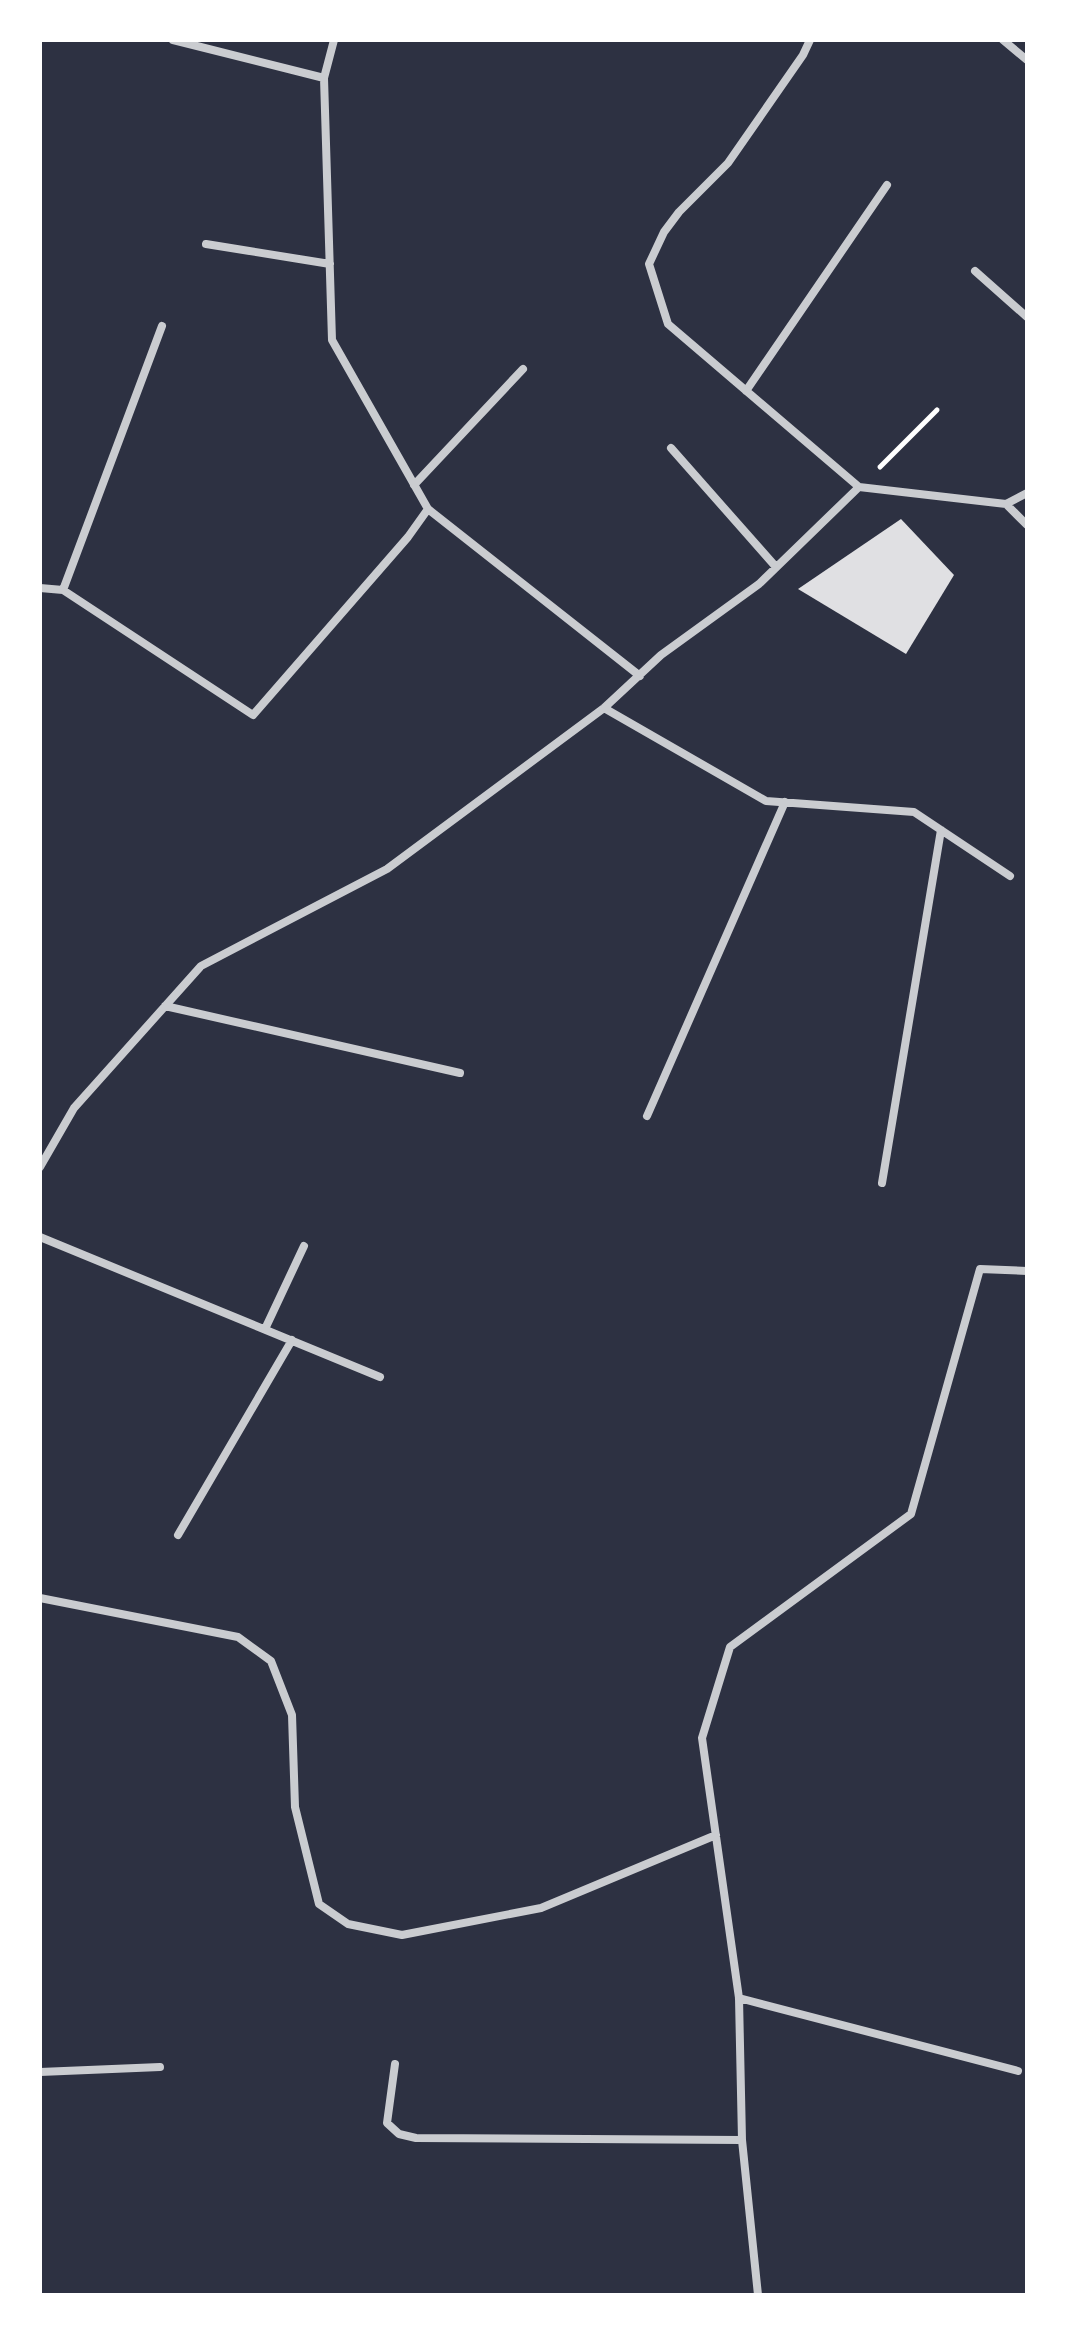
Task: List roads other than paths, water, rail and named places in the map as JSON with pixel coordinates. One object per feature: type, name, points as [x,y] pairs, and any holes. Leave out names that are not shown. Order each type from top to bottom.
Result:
[{"type":"street","points":[[173,40],[324,78]]},
{"type":"street","points":[[334,40],[324,78],[332,340],[428,509],[640,676]]},
{"type":"street","points":[[810,40],[803,55],[728,163],[679,212],[664,232],[649,264],[668,324],[859,487],[1006,504],[1027,493]]},
{"type":"street","points":[[1003,40],[1027,60]]},
{"type":"street","points":[[746,391],[887,185]]},
{"type":"street","points":[[206,244],[330,264]]},
{"type":"street","points":[[975,271],[1027,317]]},
{"type":"street","points":[[63,590],[162,326]]},
{"type":"street","points":[[414,485],[523,369]]},
{"type":"street","points":[[671,448],[776,567]]},
{"type":"street","points":[[40,1167],[74,1108],[201,966],[387,869],[604,708],[661,655],[759,584],[859,487]]},
{"type":"street","points":[[1006,504],[1027,525]]},
{"type":"street","points":[[40,588],[63,590],[253,715],[408,537],[428,509]]},
{"type":"street","points":[[604,708],[766,801],[914,812],[1010,876]]},
{"type":"street","points":[[647,1116],[785,802]]},
{"type":"street","points":[[882,1183],[941,830]]},
{"type":"street","points":[[165,1006],[460,1073]]},
{"type":"street","points":[[40,1237],[380,1377]]},
{"type":"street","points":[[265,1329],[304,1246]]},
{"type":"street","points":[[758,2295],[742,2140],[739,1998],[702,1738],[730,1647],[911,1514],[980,1269],[1027,1271]]},
{"type":"street","points":[[178,1535],[292,1340]]},
{"type":"street","points":[[40,1598],[238,1637],[271,1661],[292,1715],[295,1807],[319,1904],[348,1924],[402,1935],[541,1908],[716,1835]]},
{"type":"street","points":[[739,1998],[1018,2071]]},
{"type":"street","points":[[395,2064],[387,2123],[399,2134],[416,2138],[742,2140]]},
{"type":"street","points":[[40,2072],[160,2067]]}]
